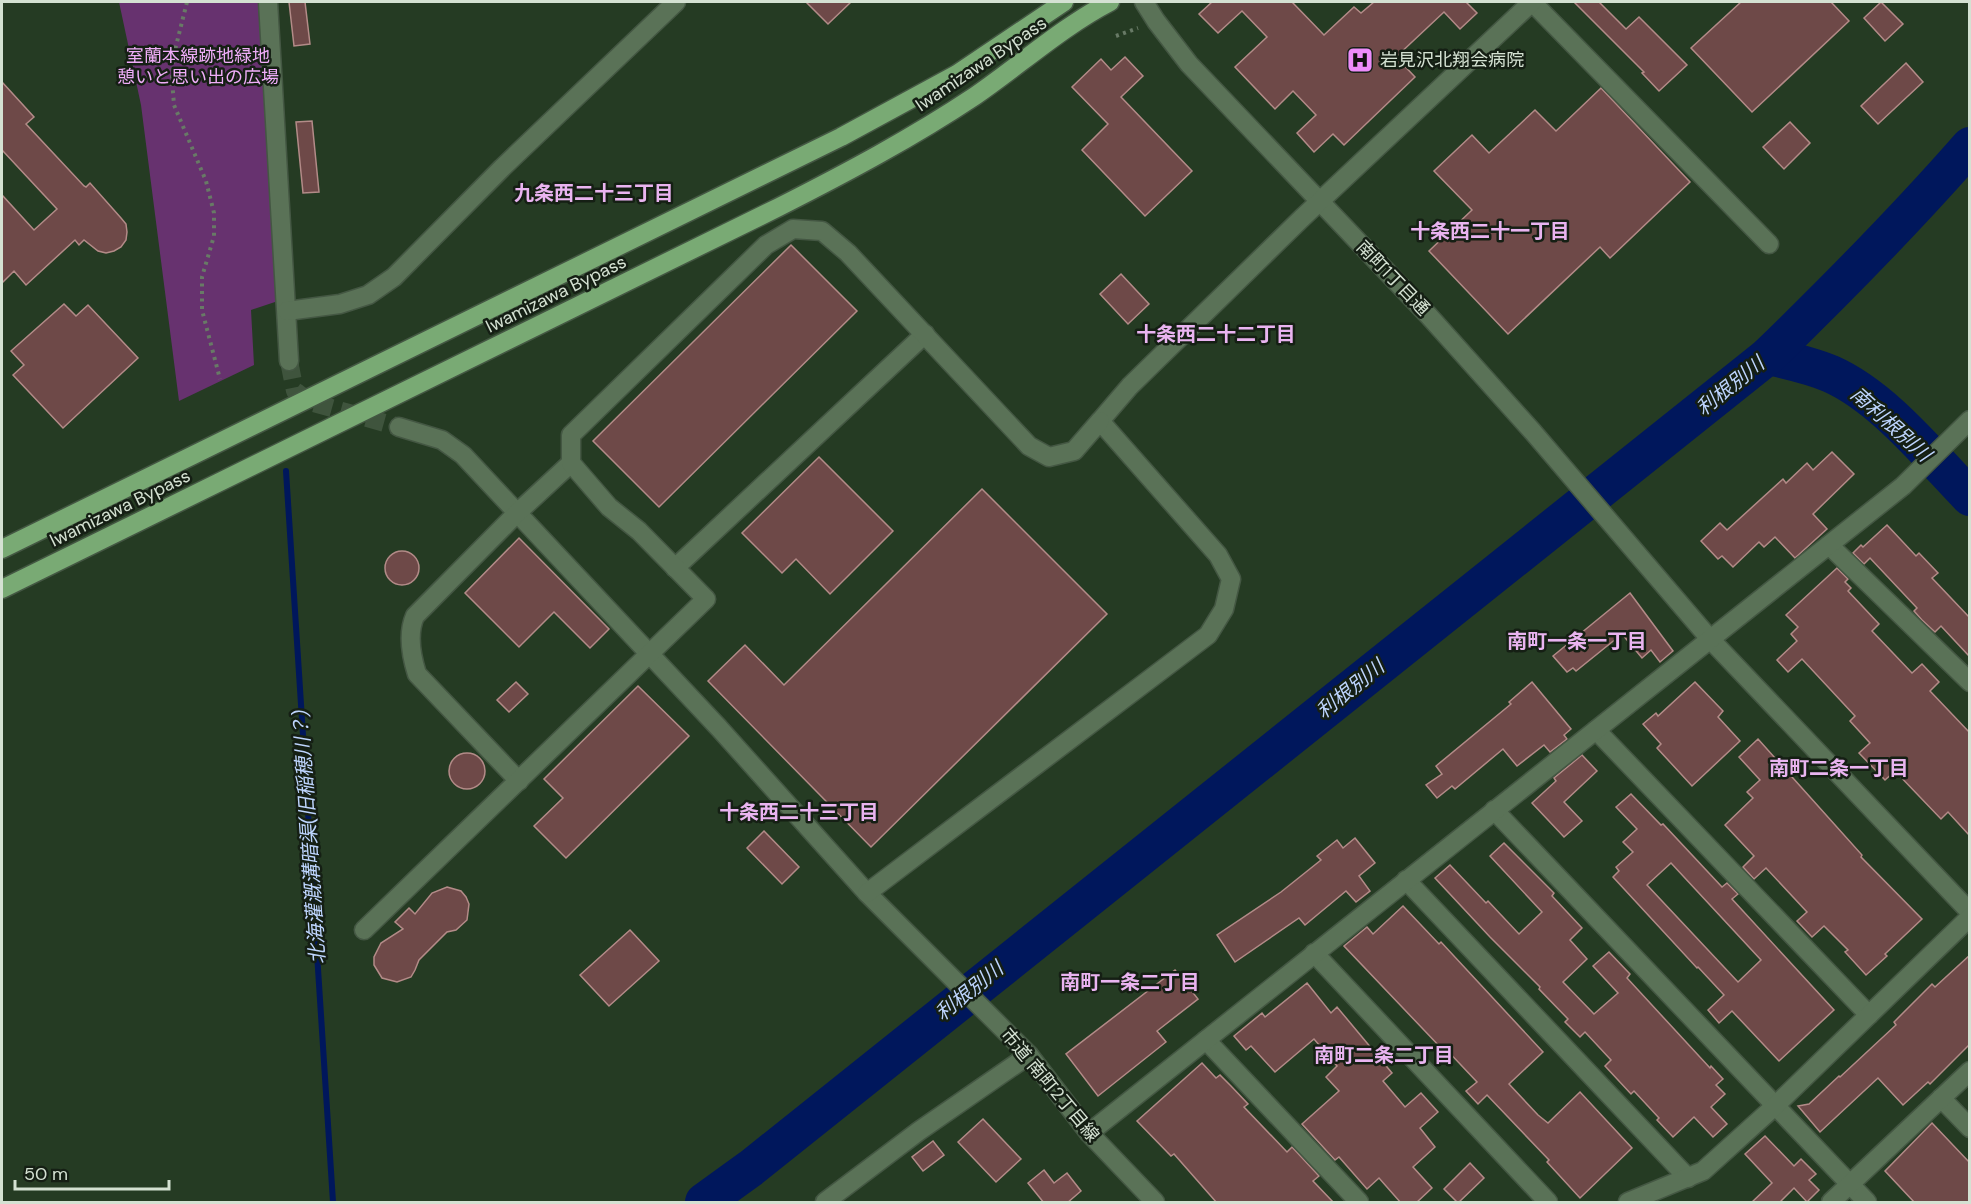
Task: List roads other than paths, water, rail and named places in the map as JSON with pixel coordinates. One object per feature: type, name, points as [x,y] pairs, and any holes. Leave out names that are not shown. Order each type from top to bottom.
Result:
[{"type":"highway","name":"Iwamizawa Bypass","points":[[2,549],[841,137],[957,74],[1064,2]]},
{"type":"highway","name":"Iwamizawa Bypass","points":[[2,589],[769,213],[851,170],[975,96],[1098,8],[1110,2]]},
{"type":"street","points":[[268,2],[289,361]]},
{"type":"street","points":[[287,312],[340,304],[368,295],[394,277],[502,168],[676,2]]},
{"type":"street","name":"南町1丁目通","points":[[1144,2],[1189,64],[1429,316],[1533,432],[1710,639],[1970,912]]},
{"type":"street","points":[[364,930],[651,655],[706,599],[639,531],[609,507],[571,463],[572,435],[766,245],[794,229],[822,231],[848,253],[1029,446],[1049,457],[1074,451],[1130,386],[1319,201],[1532,2],[1769,244]]},
{"type":"street","points":[[675,568],[925,334]]},
{"type":"street","points":[[867,893],[1208,635],[1224,609],[1231,579],[1218,555],[1100,421]]},
{"type":"street","points":[[1089,1133],[1903,486],[1964,425]]},
{"type":"street","name":"市道 南町2丁目線","points":[[399,427],[442,440],[463,455],[651,655],[867,893],[1024,1050],[1089,1133],[1155,1203]]},
{"type":"street","points":[[519,781],[417,674],[413,661],[410,627],[415,616],[517,513],[571,463]]},
{"type":"street","points":[[1828,545],[1970,682]]},
{"type":"street","points":[[1596,730],[1869,1015]]},
{"type":"street","points":[[1494,810],[1867,1203]]},
{"type":"street","points":[[1406,880],[1688,1178]]},
{"type":"street","points":[[1628,1203],[1703,1171],[1775,1106],[1970,917]]},
{"type":"street","points":[[1314,953],[1548,1203]]},
{"type":"street","points":[[1206,1040],[1359,1203]]},
{"type":"street","points":[[825,1203],[1024,1050]]},
{"type":"street","points":[[1831,1203],[1970,1071]]},
{"type":"street","points":[[1941,1098],[1970,1128]]},
{"type":"waterway","name":"利根別川","points":[[704,1202],[751,1168],[1768,356],[1871,253],[1970,146]]},
{"type":"waterway","name":"南利根別川","points":[[1768,356],[1831,374],[1869,397],[1905,429],[1970,497]]},
{"type":"waterway","name":"北海灌漑溝暗渠(旧稲穂川？)","points":[[286,471],[333,1202]]},
{"type":"tunnel","points":[[289,361],[295,391],[310,402],[399,427]]},
{"type":"place","name":"岩見沢北翔会病院","points":[[1360,60]]},
{"type":"district","name":"九条西二十三丁目","points":[[594,193]]},
{"type":"district","name":"十条西二十一丁目","points":[[1490,231]]},
{"type":"district","name":"十条西二十二丁目","points":[[1216,334]]},
{"type":"district","name":"南町一条一丁目","points":[[1577,641]]},
{"type":"district","name":"南町二条一丁目","points":[[1839,768]]},
{"type":"district","name":"十条西二十三丁目","points":[[799,812]]},
{"type":"district","name":"南町一条二丁目","points":[[1130,982]]},
{"type":"district","name":"南町二条二丁目","points":[[1384,1055]]},
{"type":"park label","name":"室蘭本線跡地緑地 憩いと思い出の広場","points":[[198,66]]}]
